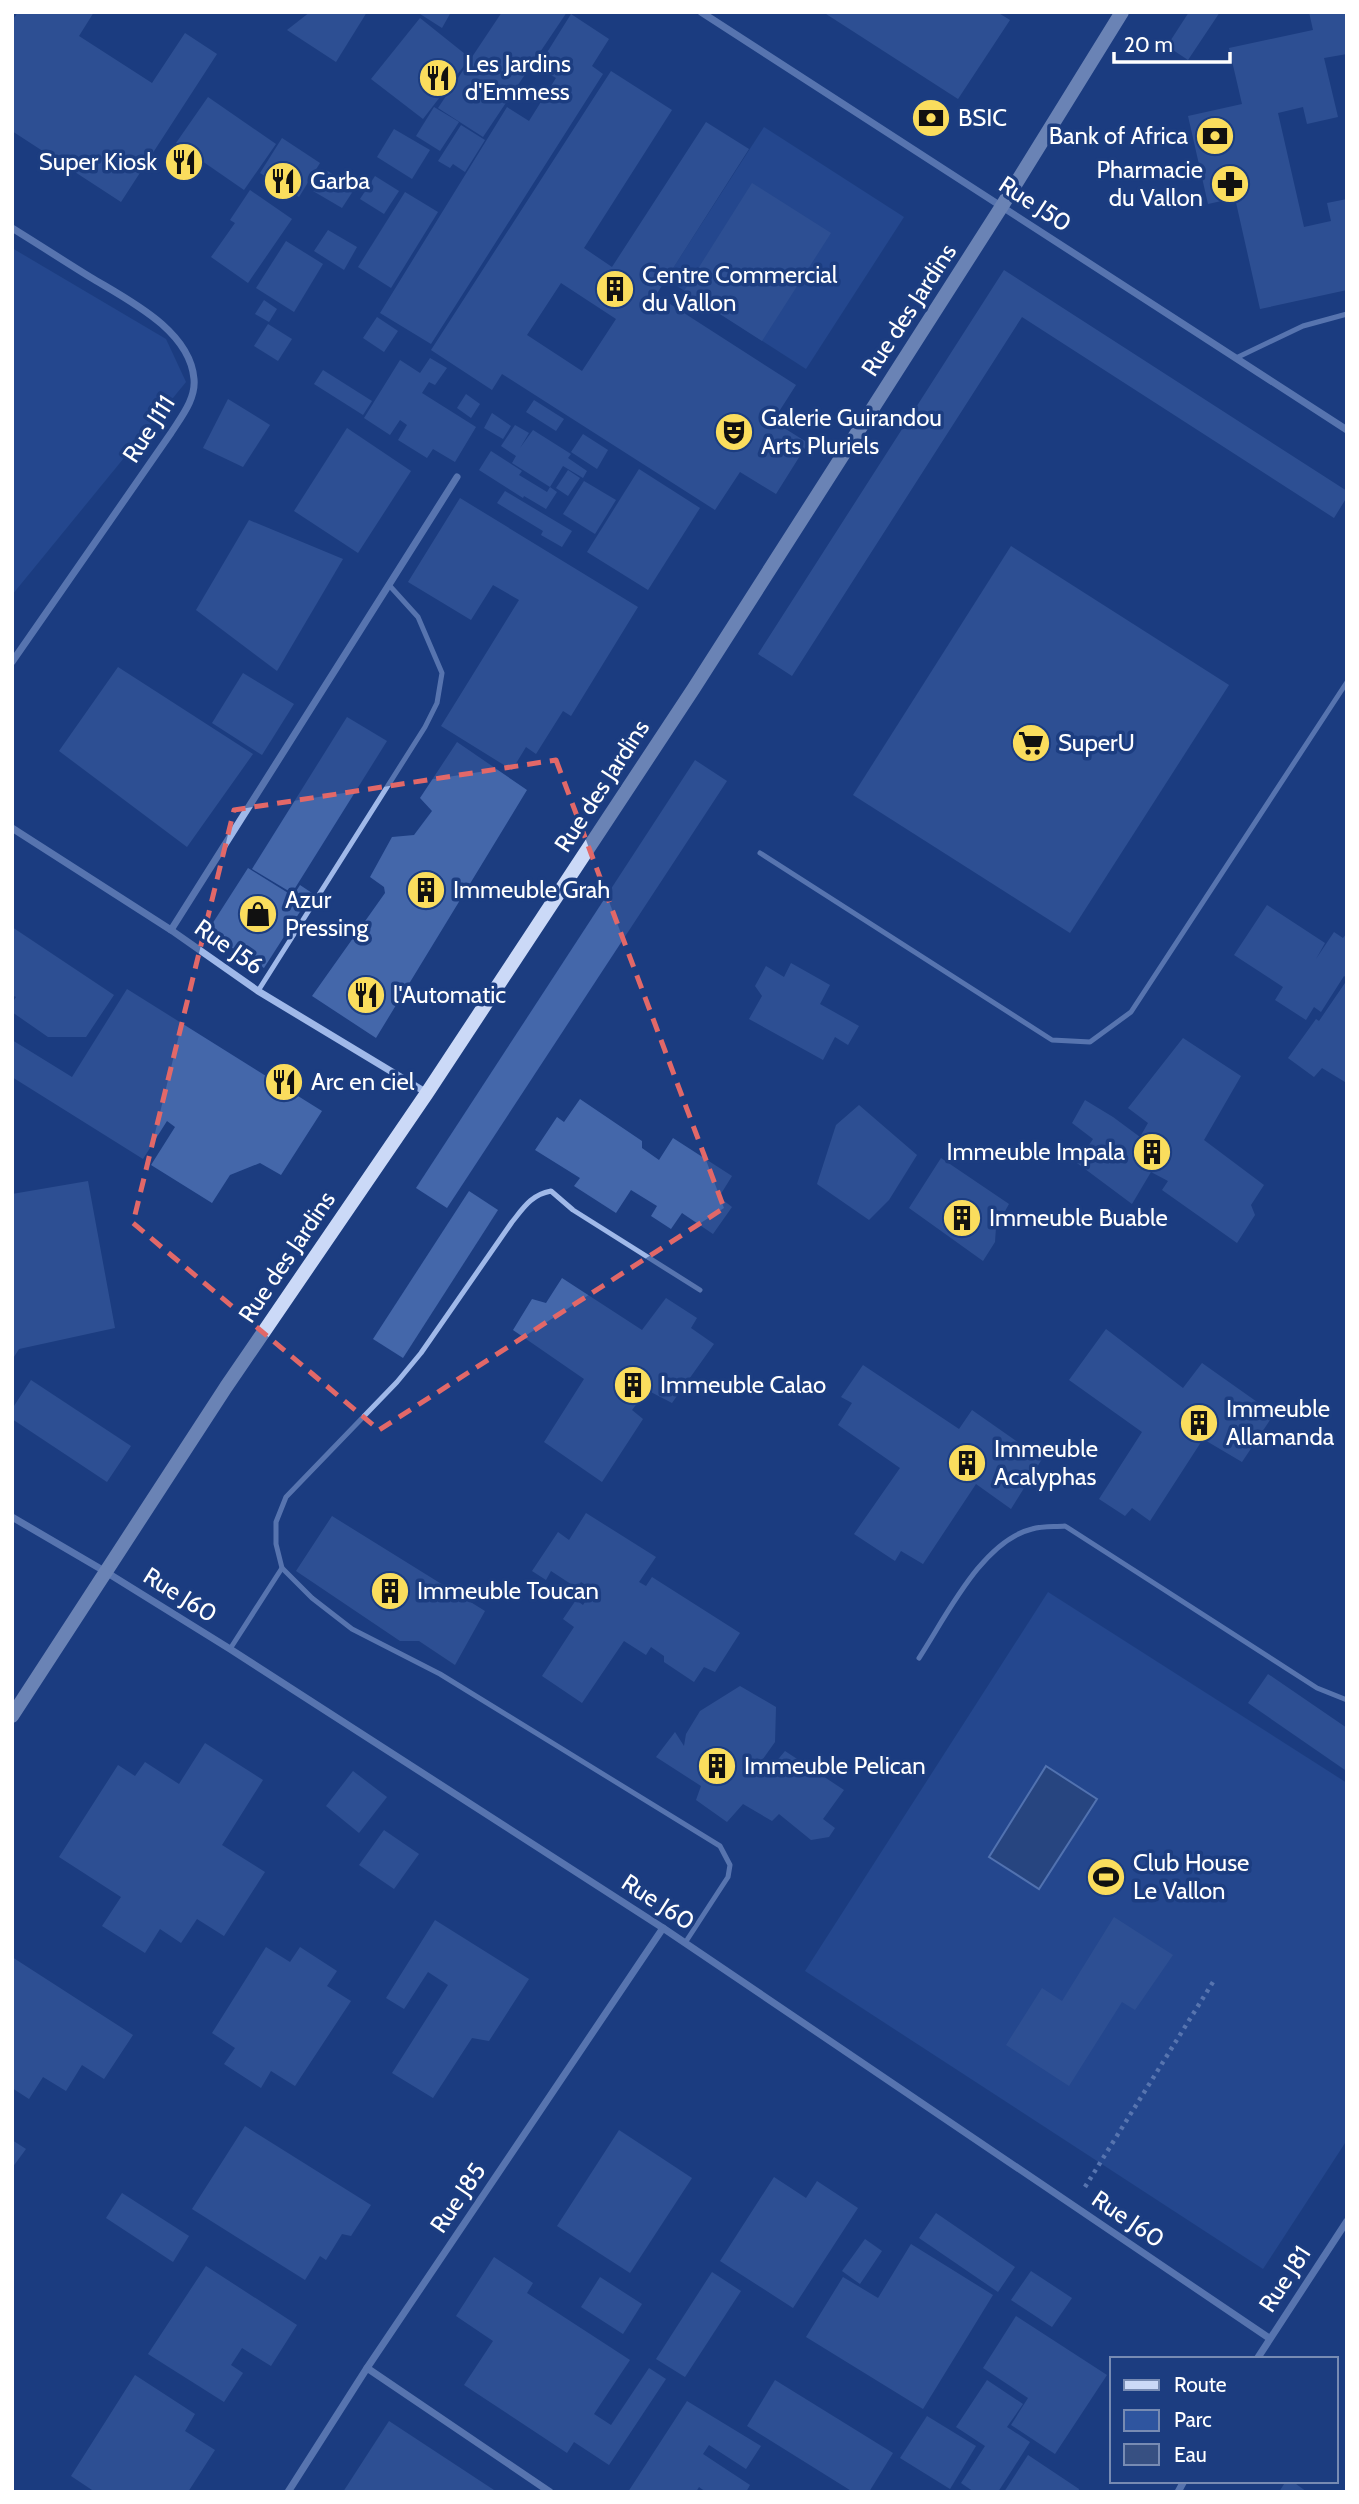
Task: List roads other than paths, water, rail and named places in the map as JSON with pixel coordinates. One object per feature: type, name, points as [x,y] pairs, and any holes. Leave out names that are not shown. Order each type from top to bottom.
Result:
[{"type":"main road","name":"Rue des Jardins","points":[[12,1716],[226,1387],[426,1094],[694,688],[1002,206],[1122,12]]},
{"type":"street","name":"Rue J50","points":[[701,12],[1347,430]]},
{"type":"street","name":"Rue J111","points":[[12,228],[149,313],[173,334],[190,362],[194,381],[192,396],[171,433],[12,662]]},
{"type":"street","points":[[171,930],[457,477]]},
{"type":"street","name":"Rue J56","points":[[12,828],[171,930],[258,991],[426,1094]]},
{"type":"street","name":"Rue J60","points":[[12,1517],[230,1649],[663,1928],[1269,2339]]},
{"type":"street","name":"Rue J85","points":[[288,2492],[367,2368],[663,1928]]},
{"type":"street","name":"Rue J81","points":[[1258,2357],[1347,2221]]},
{"type":"street","points":[[367,2368],[550,2492]]},
{"type":"lane","points":[[1236,358],[1303,326],[1347,314]]},
{"type":"lane","points":[[258,991],[437,703],[442,673],[418,617],[389,585]]},
{"type":"lane","points":[[761,853],[1052,1040],[1090,1042],[1130,1012],[1347,682]]},
{"type":"lane","points":[[685,1943],[728,1877],[730,1864],[720,1846],[440,1674],[352,1629],[312,1598],[282,1568],[276,1544],[276,1522],[286,1497],[397,1382],[421,1353],[512,1222],[527,1202],[538,1194],[551,1191],[573,1210],[700,1290]]},
{"type":"lane","points":[[919,1658],[979,1565],[1002,1542],[1031,1528],[1065,1526],[1317,1688],[1347,1700]]},
{"type":"lane","points":[[230,1649],[282,1568]]},
{"type":"water","points":[[1046,1766],[1097,1799],[1039,1889],[989,1857]]},
{"type":"place","name":"Les Jardins d'Emmess","points":[[438,78]]},
{"type":"place","name":"BSIC","points":[[931,118]]},
{"type":"place","name":"Bank of Africa","points":[[1215,136]]},
{"type":"place","name":"Super Kiosk","points":[[184,162]]},
{"type":"place","name":"Garba","points":[[283,181]]},
{"type":"place","name":"Pharmacie du Vallon","points":[[1230,184]]},
{"type":"place","name":"Centre Commercial du Vallon","points":[[615,289]]},
{"type":"place","name":"Galerie Guirandou Arts Pluriels","points":[[734,432]]},
{"type":"place","name":"SuperU","points":[[1031,743]]},
{"type":"place","name":"Immeuble Grah","points":[[426,890]]},
{"type":"place","name":"Azur Pressing","points":[[258,914]]},
{"type":"place","name":"l'Automatic","points":[[366,995]]},
{"type":"place","name":"Arc en ciel","points":[[284,1082]]},
{"type":"place","name":"Immeuble Impala","points":[[1152,1152]]},
{"type":"place","name":"Immeuble Buable","points":[[962,1218]]},
{"type":"place","name":"Immeuble Calao","points":[[633,1385]]},
{"type":"place","name":"Immeuble Allamanda","points":[[1199,1423]]},
{"type":"place","name":"Immeuble Acalyphas","points":[[967,1463]]},
{"type":"place","name":"Immeuble Toucan","points":[[390,1591]]},
{"type":"place","name":"Immeuble Pelican","points":[[717,1766]]},
{"type":"place","name":"Club House Le Vallon","points":[[1106,1877]]}]
